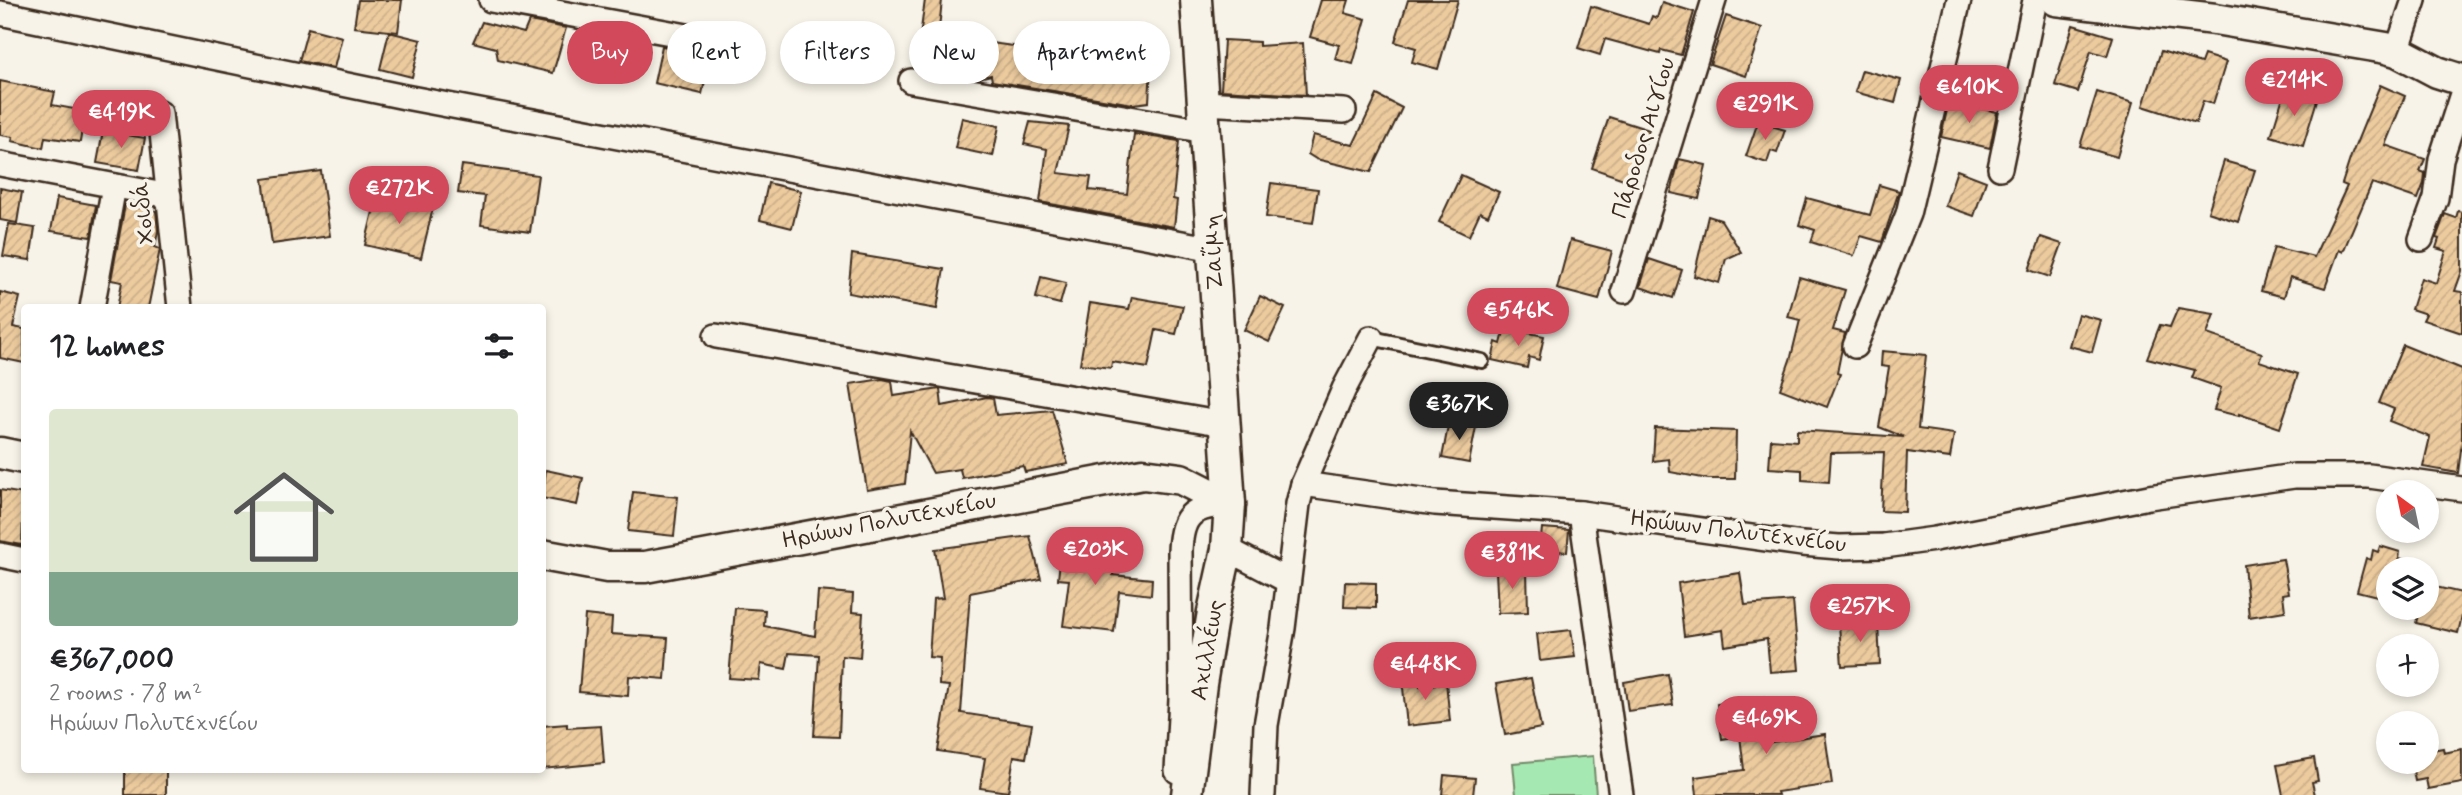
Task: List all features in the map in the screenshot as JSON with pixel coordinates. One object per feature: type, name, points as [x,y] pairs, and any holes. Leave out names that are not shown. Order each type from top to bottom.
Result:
[{"type":"street","points":[[491,0],[570,7],[667,30]]},
{"type":"street","name":"Ζαΐμη","points":[[1196,0],[1230,504]]},
{"type":"street","name":"Πάροδος Αιγίου","points":[[1624,291],[1714,0]]},
{"type":"street","points":[[1855,346],[1908,214],[1959,0]]},
{"type":"street","points":[[2000,168],[2035,0]]},
{"type":"street","points":[[2056,0],[2215,19],[2397,51],[2431,69],[2462,80]]},
{"type":"street","points":[[2397,51],[2414,0]]},
{"type":"street","points":[[0,13],[405,97],[1214,248]]},
{"type":"street","points":[[936,84],[1205,117],[1344,111]]},
{"type":"street","points":[[2421,239],[2436,198],[2441,159],[2462,94]]},
{"type":"street","name":"Χοιδά","points":[[160,113],[180,304]]},
{"type":"street","points":[[0,164],[169,196]]},
{"type":"street","points":[[93,304],[114,186]]},
{"type":"street","points":[[716,336],[1224,424]]},
{"type":"street","points":[[1263,795],[1266,725],[1283,628],[1298,504],[1303,484],[1344,389],[1371,338]]},
{"type":"street","points":[[0,453],[21,457]]},
{"type":"street","name":"Ηρώων Πολυτεχνείου","points":[[546,556],[607,567],[645,566],[1143,474],[1181,479],[1230,504]]},
{"type":"street","name":"Ηρώων Πολυτεχνείου","points":[[1303,484],[1435,503],[1581,513],[1802,544],[1873,546],[1935,539],[2149,497],[2294,476],[2369,476],[2462,489]]},
{"type":"street","points":[[1178,795],[1181,534],[1191,513],[1205,507],[1230,504]]},
{"type":"street","name":"Αχιλλέως","points":[[1187,795],[1203,672],[1227,550],[1230,504]]},
{"type":"street","points":[[1581,513],[1621,795]]},
{"type":"street","points":[[1227,550],[1288,581]]},
{"type":"street","points":[[0,555],[21,559]]},
{"type":"lane","points":[[1371,338],[1482,361]]},
{"type":"green space","points":[[1593,756],[1596,795],[1516,795],[1513,763]]},
{"type":"building","points":[[358,0],[402,0],[398,32],[354,27]]},
{"type":"building","points":[[925,0],[942,0],[940,21],[922,21]]},
{"type":"building","points":[[1321,0],[1349,0],[1345,13],[1366,19],[1353,64],[1335,59],[1339,45],[1310,37]]},
{"type":"building","points":[[1408,0],[1458,0],[1438,69],[1412,62],[1416,48],[1395,42]]},
{"type":"building","points":[[1662,2],[1694,12],[1681,55],[1661,50],[1660,54],[1605,39],[1600,55],[1578,48],[1591,6],[1649,24],[1652,16],[1657,18]]},
{"type":"building","points":[[1726,16],[1762,28],[1746,76],[1710,64]]},
{"type":"building","points":[[529,21],[566,28],[553,73],[498,60],[496,48],[473,42],[482,22],[524,33]]},
{"type":"building","points":[[2073,25],[2113,37],[2107,56],[2091,51],[2078,92],[2055,85]]},
{"type":"building","points":[[308,28],[342,37],[334,68],[299,61]]},
{"type":"building","points":[[389,32],[421,40],[412,77],[380,69]]},
{"type":"building","points":[[1224,40],[1259,42],[1259,46],[1303,43],[1306,95],[1221,90]]},
{"type":"building","points":[[999,44],[1013,46],[1013,84],[1150,84],[1149,102],[1133,104],[999,82]]},
{"type":"building","points":[[662,46],[667,47],[667,84],[704,84],[702,94],[654,83]]},
{"type":"building","points":[[2161,51],[2201,63],[2204,55],[2226,62],[2213,104],[2203,101],[2196,123],[2143,106]]},
{"type":"building","points":[[1862,70],[1901,80],[1895,103],[1855,92]]},
{"type":"building","points":[[0,81],[55,92],[52,105],[85,111],[80,142],[45,137],[43,148],[12,141],[13,137],[0,135]]},
{"type":"building","points":[[2380,85],[2405,96],[2385,145],[2425,159],[2420,171],[2425,173],[2424,183],[2418,199],[2372,183],[2343,252],[2339,250],[2325,288],[2290,277],[2284,297],[2261,291],[2274,247],[2314,257],[2347,186],[2342,184],[2351,156]]},
{"type":"building","points":[[2285,90],[2317,100],[2303,146],[2271,136]]},
{"type":"building","points":[[2097,92],[2133,103],[2117,157],[2080,146]]},
{"type":"building","points":[[1377,95],[1402,108],[1371,172],[1316,159],[1308,154],[1313,135],[1353,145]]},
{"type":"building","points":[[1949,101],[1997,112],[1990,148],[1941,137]]},
{"type":"building","points":[[1609,117],[1649,130],[1632,182],[1592,168]]},
{"type":"building","points":[[962,118],[999,126],[993,156],[955,148]]},
{"type":"building","points":[[1030,122],[1069,126],[1058,173],[1091,177],[1089,190],[1127,194],[1134,134],[1179,141],[1173,199],[1177,200],[1174,227],[1040,202],[1047,149],[1024,144]]},
{"type":"building","points":[[1758,122],[1785,130],[1777,153],[1771,151],[1767,163],[1746,156]]},
{"type":"building","points":[[103,131],[145,138],[139,170],[97,163]]},
{"type":"building","points":[[1679,159],[1706,165],[1699,199],[1671,193]]},
{"type":"building","points":[[2224,161],[2255,170],[2238,222],[2208,212]]},
{"type":"building","points":[[462,165],[538,175],[530,232],[481,225],[485,196],[458,193]]},
{"type":"building","points":[[1957,170],[1986,181],[1974,216],[1945,206]]},
{"type":"building","points":[[321,171],[330,236],[272,244],[263,179]]},
{"type":"building","points":[[1461,175],[1499,192],[1488,216],[1480,212],[1469,236],[1439,222]]},
{"type":"building","points":[[768,183],[801,191],[792,228],[760,220]]},
{"type":"building","points":[[1271,183],[1318,189],[1313,223],[1266,217]]},
{"type":"building","points":[[1879,185],[1899,191],[1882,242],[1861,236],[1854,256],[1811,242],[1815,230],[1799,225],[1807,198],[1870,215]]},
{"type":"building","points":[[0,188],[22,192],[17,223],[0,220]]},
{"type":"building","points":[[377,195],[433,208],[421,258],[365,245]]},
{"type":"building","points":[[57,198],[96,205],[91,237],[51,231]]},
{"type":"building","points":[[125,205],[156,211],[158,231],[155,247],[160,249],[149,304],[118,304],[122,282],[111,280]]},
{"type":"building","points":[[2458,211],[2462,212],[2462,271],[2455,291],[2462,292],[2462,333],[2423,320],[2426,314],[2411,309],[2421,278],[2436,283],[2446,251],[2436,248],[2439,239],[2436,238],[2445,214],[2456,218]]},
{"type":"building","points":[[1708,216],[1721,220],[1741,252],[1726,259],[1719,283],[1694,276]]},
{"type":"building","points":[[9,224],[35,228],[30,260],[3,256]]},
{"type":"building","points":[[2041,237],[2062,244],[2050,277],[2029,270]]},
{"type":"building","points":[[1570,240],[1612,251],[1599,300],[1557,289]]},
{"type":"building","points":[[852,254],[944,269],[937,309],[848,293]]},
{"type":"building","points":[[1649,259],[1682,270],[1673,298],[1640,287]]},
{"type":"building","points":[[1041,277],[1066,283],[1060,304],[1036,298]]},
{"type":"building","points":[[1799,277],[1845,290],[1833,330],[1845,333],[1837,373],[1840,374],[1827,407],[1780,389],[1800,320],[1788,317]]},
{"type":"building","points":[[0,292],[20,297],[13,327],[21,328],[21,362],[0,358]]},
{"type":"building","points":[[1260,296],[1285,308],[1269,342],[1244,330]]},
{"type":"building","points":[[1132,297],[1183,306],[1176,334],[1156,330],[1148,368],[1112,362],[1111,368],[1080,364],[1090,303],[1129,309]]},
{"type":"building","points":[[2178,308],[2214,314],[2207,334],[2262,353],[2259,361],[2298,374],[2280,428],[2239,414],[2214,410],[2221,388],[2192,378],[2195,370],[2147,358],[2160,325],[2170,327]]},
{"type":"building","points":[[2078,314],[2101,320],[2092,352],[2069,346]]},
{"type":"building","points":[[1505,328],[1544,336],[1539,360],[1529,357],[1527,368],[1492,360],[1496,342],[1501,344]]},
{"type":"building","points":[[2403,345],[2462,369],[2462,442],[2458,473],[2423,467],[2430,437],[2389,421],[2394,409],[2379,403]]},
{"type":"building","points":[[1882,351],[1926,355],[1918,429],[1954,434],[1950,458],[1907,452],[1905,512],[1881,511],[1884,452],[1831,453],[1829,482],[1802,480],[1802,470],[1769,468],[1771,439],[1797,441],[1797,430],[1904,437],[1879,427],[1889,367],[1881,366]]},
{"type":"building","points":[[882,379],[892,381],[894,396],[940,389],[942,406],[987,397],[993,398],[996,415],[1052,410],[1068,464],[1025,472],[1023,466],[962,478],[960,469],[933,473],[910,431],[905,484],[867,490],[850,384]]},
{"type":"building","points":[[1449,421],[1476,427],[1469,463],[1442,458]]},
{"type":"building","points":[[1655,428],[1736,431],[1735,479],[1708,479],[1670,472],[1669,459],[1653,461]]},
{"type":"building","points":[[546,470],[583,478],[577,505],[546,499]]},
{"type":"building","points":[[0,490],[21,494],[21,545],[0,541]]},
{"type":"building","points":[[633,492],[678,497],[674,536],[628,531]]},
{"type":"building","points":[[1542,528],[1569,530],[1567,552],[1540,549]]},
{"type":"building","points":[[1030,536],[1041,579],[970,593],[961,713],[1032,724],[1026,758],[1014,756],[1008,792],[980,788],[985,758],[938,751],[949,686],[939,685],[940,658],[929,657],[933,599],[943,598],[935,549]]},
{"type":"building","points":[[1062,543],[1116,549],[1113,575],[1152,579],[1151,595],[1119,591],[1114,632],[1063,626],[1069,580],[1058,579]]},
{"type":"building","points":[[2380,546],[2400,552],[2399,557],[2376,557],[2376,596],[2357,591],[2366,558],[2371,560],[2373,550],[2378,552]]},
{"type":"building","points":[[2283,559],[2289,593],[2283,594],[2285,611],[2249,617],[2244,565]]},
{"type":"building","points":[[1527,570],[1528,612],[1498,613],[1496,571]]},
{"type":"building","points":[[1740,573],[1745,605],[1793,601],[1799,670],[1770,672],[1767,639],[1725,646],[1723,630],[1684,636],[1678,583]]},
{"type":"building","points":[[1345,582],[1376,583],[1376,608],[1344,607]]},
{"type":"building","points":[[2439,588],[2462,593],[2462,616],[2458,633],[2416,623],[2417,620],[2439,620]]},
{"type":"building","points":[[818,591],[853,594],[852,612],[863,613],[860,658],[842,656],[839,737],[814,736],[819,655],[789,653],[786,669],[761,664],[759,680],[729,678],[735,608],[765,610],[764,626],[815,636]]},
{"type":"building","points":[[585,615],[612,618],[611,634],[668,638],[665,679],[629,676],[628,696],[579,692]]},
{"type":"building","points":[[1878,622],[1880,664],[1842,666],[1839,624]]},
{"type":"building","points":[[1571,630],[1575,657],[1540,661],[1537,634]]},
{"type":"building","points":[[1668,674],[1673,705],[1628,711],[1624,682]]},
{"type":"building","points":[[1418,676],[1420,687],[1446,682],[1450,721],[1407,726],[1402,678]]},
{"type":"building","points":[[1531,678],[1541,728],[1505,735],[1496,684]]},
{"type":"building","points":[[1764,697],[1771,742],[1825,734],[1832,784],[1777,792],[1778,795],[1697,795],[1695,777],[1744,770],[1740,736],[1722,739],[1717,704]]},
{"type":"building","points":[[567,724],[567,728],[601,726],[604,763],[546,769],[546,726]]},
{"type":"building","points":[[2443,748],[2444,753],[2462,749],[2462,783],[2428,789],[2426,779],[2415,781],[2414,774],[2439,774],[2439,749]]},
{"type":"building","points":[[2314,758],[2318,781],[2312,782],[2315,795],[2283,795],[2277,765]]},
{"type":"building","points":[[125,773],[166,773],[166,795],[125,795]]},
{"type":"building","points":[[1444,775],[1475,778],[1473,795],[1442,795]]}]
